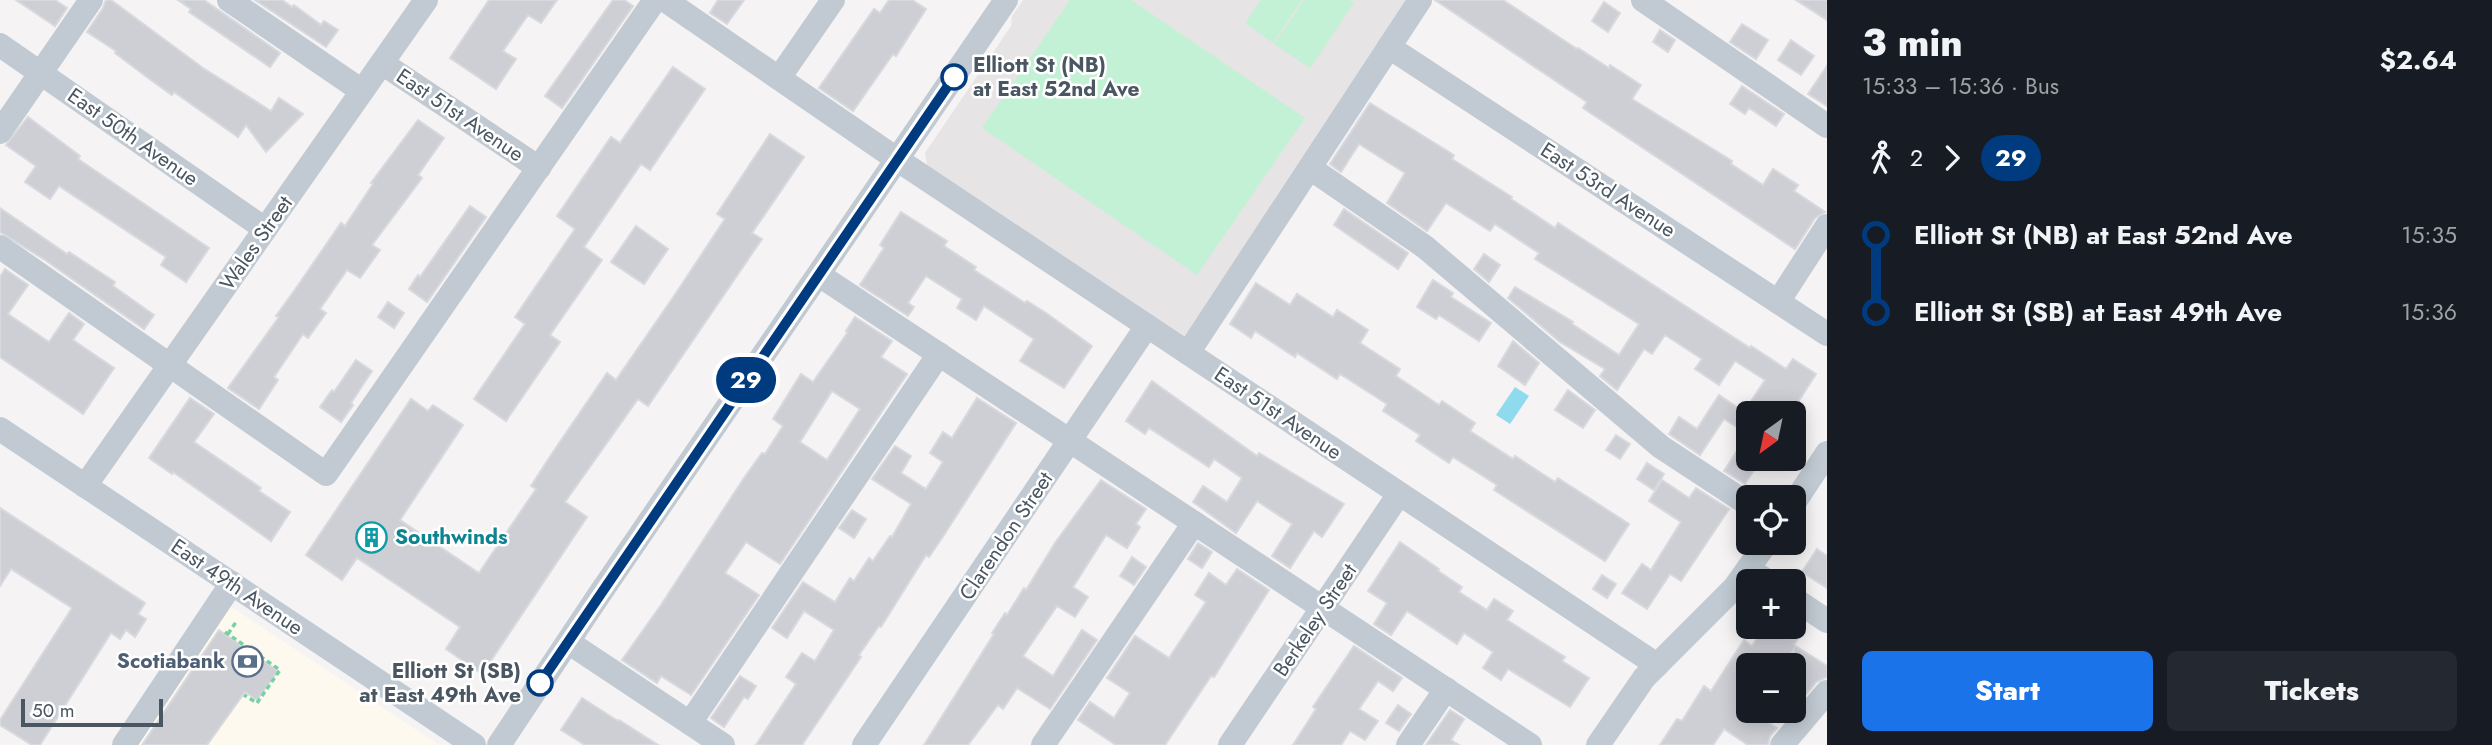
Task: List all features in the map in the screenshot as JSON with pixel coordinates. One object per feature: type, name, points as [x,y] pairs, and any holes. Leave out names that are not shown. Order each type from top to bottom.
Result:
[{"type":"street","points":[[0,132],[91,0]]},
{"type":"street","points":[[229,0],[362,91]]},
{"type":"street","name":"Wales Street","points":[[85,486],[426,0]]},
{"type":"street","points":[[0,247],[326,474],[655,0]]},
{"type":"street","name":"East 51st Avenue","points":[[665,0],[898,160],[1657,665]]},
{"type":"street","points":[[779,78],[833,0]]},
{"type":"street","points":[[1188,353],[1420,0]]},
{"type":"street","points":[[1643,0],[1827,126]]},
{"type":"street","points":[[499,745],[898,160],[995,4]]},
{"type":"street","name":"East 50th Avenue","points":[[0,45],[265,229]]},
{"type":"street","name":"East 53rd Avenue","points":[[1389,47],[1827,334]]},
{"type":"street","name":"East 51st Avenue","points":[[382,63],[539,168]]},
{"type":"street","points":[[1310,168],[1426,247],[1661,447],[1736,496]]},
{"type":"street","points":[[1778,302],[1827,226]]},
{"type":"street","points":[[819,275],[1530,745]]},
{"type":"street","name":"Clarendon Street","points":[[864,745],[1147,326]]},
{"type":"street","points":[[690,723],[939,354]]},
{"type":"street","name":"East 49th Avenue","points":[[0,429],[474,745]]},
{"type":"street","points":[[1806,485],[1827,453]]},
{"type":"street","name":"Berkeley Street","points":[[1230,745],[1399,494]]},
{"type":"street","points":[[1043,745],[1194,523]]},
{"type":"street","points":[[124,745],[232,583]]},
{"type":"street","points":[[1598,745],[1629,697],[1657,665],[1736,586]]},
{"type":"street","points":[[1806,607],[1827,621]]},
{"type":"street","points":[[568,642],[723,745]]},
{"type":"street","points":[[1409,745],[1446,689]]},
{"type":"street","points":[[1782,745],[1827,692]]},
{"type":"path","points":[[228,635],[236,622]]},
{"type":"path","points":[[221,630],[280,670],[257,703],[244,695]]},
{"type":"shaded area","points":[[1023,0],[1420,0],[1185,336],[927,165],[925,153],[1011,26],[1012,16]]},
{"type":"shaded area","points":[[212,594],[439,745],[110,745]]},
{"type":"green space","points":[[1070,0],[1131,0],[1305,118],[1197,275],[982,128]]},
{"type":"green space","points":[[1261,0],[1302,0],[1273,43],[1245,23]]},
{"type":"green space","points":[[1304,0],[1349,0],[1354,3],[1310,68],[1274,44]]},
{"type":"water","points":[[1515,387],[1529,396],[1510,424],[1496,415]]},
{"type":"building","points":[[16,0],[55,0],[67,8],[55,26]]},
{"type":"building","points":[[106,0],[111,0],[203,68],[271,111],[279,98],[303,114],[266,152],[246,125],[238,137],[174,92],[172,95],[87,32]]},
{"type":"building","points":[[178,0],[204,0],[280,53],[270,67],[189,12],[191,9]]},
{"type":"building","points":[[255,0],[282,0],[292,7],[294,5],[321,25],[324,21],[338,30],[326,47]]},
{"type":"building","points":[[489,0],[557,0],[541,23],[528,15],[503,51],[516,59],[496,89],[450,58]]},
{"type":"building","points":[[613,0],[624,0],[633,6],[562,108],[545,96]]},
{"type":"building","points":[[718,0],[744,0],[727,24],[710,13]]},
{"type":"building","points":[[889,0],[912,0],[926,9],[896,56],[893,54],[853,111],[819,88],[874,9],[880,13]]},
{"type":"building","points":[[1435,0],[1503,0],[1577,49],[1609,68],[1610,65],[1641,85],[1632,99],[1732,161],[1731,164],[1763,185],[1773,169],[1798,185],[1794,191],[1825,212],[1815,218],[1795,249],[1583,108],[1587,102]]},
{"type":"building","points":[[1796,0],[1827,0],[1827,20]]},
{"type":"building","points":[[1604,2],[1620,13],[1608,32],[1592,21]]},
{"type":"building","points":[[1742,24],[1768,40],[1756,59],[1730,42]]},
{"type":"building","points":[[1660,30],[1675,40],[1668,52],[1653,42]]},
{"type":"building","points":[[1791,40],[1814,56],[1801,75],[1778,60]]},
{"type":"building","points":[[1827,66],[1827,106],[1808,94]]},
{"type":"building","points":[[673,67],[705,89],[650,170],[641,164],[584,247],[602,260],[550,335],[560,342],[506,421],[474,399],[525,324],[515,317],[575,229],[557,216],[611,137],[620,143]]},
{"type":"building","points":[[1742,86],[1784,114],[1776,126],[1749,108],[1745,114],[1730,104]]},
{"type":"building","points":[[1370,103],[1454,155],[1452,159],[1555,228],[1558,223],[1750,348],[1751,346],[1786,369],[1793,359],[1816,374],[1799,401],[1751,401],[1765,380],[1735,361],[1719,385],[1695,369],[1702,359],[1665,335],[1652,354],[1644,349],[1617,390],[1600,376],[1605,369],[1560,342],[1508,298],[1515,287],[1573,322],[1572,324],[1619,355],[1639,324],[1535,259],[1539,253],[1495,224],[1490,231],[1446,203],[1427,231],[1387,203],[1405,173],[1359,144],[1341,172],[1330,164]]},
{"type":"building","points":[[28,117],[80,156],[78,159],[209,248],[186,282],[161,265],[166,257],[59,186],[50,199],[25,182],[36,166],[6,145]]},
{"type":"building","points":[[418,120],[444,138],[418,175],[422,178],[372,245],[380,250],[360,278],[347,270],[320,309],[326,313],[308,338],[303,334],[274,377],[278,380],[259,409],[228,388],[341,223],[345,226],[373,184],[371,183]]},
{"type":"building","name":"Southwinds","points":[[770,134],[804,157],[752,233],[762,239],[648,406],[638,399],[565,502],[587,517],[482,674],[446,649],[460,627],[357,558],[342,580],[306,555],[411,399],[428,411],[433,405],[463,425],[400,520],[479,573],[536,489],[531,486],[607,373],[616,380],[674,296],[725,219],[717,214]]},
{"type":"building","points":[[470,206],[486,217],[427,302],[409,289]]},
{"type":"building","points":[[0,208],[67,254],[69,252],[115,282],[113,286],[154,315],[144,329],[0,232]]},
{"type":"building","points":[[1344,209],[1408,253],[1398,269],[1334,225]]},
{"type":"building","points":[[901,212],[947,241],[944,246],[976,267],[974,270],[1025,303],[1027,301],[1046,313],[1092,346],[1064,388],[1020,361],[1034,339],[984,306],[976,320],[957,308],[962,299],[926,276],[908,303],[914,307],[908,316],[860,285],[884,248],[880,245]]},
{"type":"building","points":[[636,226],[668,249],[644,284],[611,262]]},
{"type":"building","points":[[1484,254],[1500,265],[1489,282],[1474,269]]},
{"type":"building","points":[[5,269],[28,285],[8,314],[49,342],[69,313],[84,324],[73,340],[114,368],[83,414],[0,357],[0,277]]},
{"type":"building","points":[[1433,280],[1453,293],[1451,297],[1491,323],[1479,341],[1439,315],[1436,319],[1417,307]]},
{"type":"building","points":[[1256,283],[1290,305],[1297,294],[1333,317],[1337,310],[1368,330],[1360,343],[1400,369],[1396,376],[1439,405],[1442,401],[1475,423],[1470,431],[1513,459],[1515,456],[1555,482],[1558,478],[1629,524],[1605,561],[1494,490],[1497,485],[1453,457],[1449,463],[1416,441],[1420,435],[1383,411],[1387,404],[1340,374],[1337,379],[1297,353],[1295,357],[1255,331],[1251,338],[1230,324]]},
{"type":"building","points":[[388,302],[404,313],[394,328],[378,317]]},
{"type":"building","points":[[855,317],[892,341],[881,357],[907,374],[780,564],[746,542],[725,573],[759,595],[691,695],[661,676],[657,683],[622,660],[744,478],[762,453],[765,454],[783,426],[773,419],[801,374],[813,382],[848,332],[846,331]],"holes":[[[832,391],[860,409],[827,460],[800,442]]]},
{"type":"building","points":[[1513,341],[1539,363],[1525,385],[1498,366]]},
{"type":"building","points":[[356,360],[372,371],[341,422],[320,407]]},
{"type":"building","points":[[1152,381],[1257,456],[1259,453],[1344,504],[1322,537],[1314,531],[1290,568],[1272,556],[1292,524],[1257,501],[1236,533],[1193,502],[1203,486],[1227,502],[1242,478],[1214,459],[1209,467],[1149,428],[1145,434],[1126,421]]},
{"type":"building","points":[[1568,390],[1595,410],[1583,428],[1555,410]]},
{"type":"building","points":[[1719,395],[1736,407],[1736,426],[1724,419],[1700,455],[1669,434],[1679,417],[1697,429]]},
{"type":"building","points":[[190,398],[214,414],[194,442],[261,488],[259,491],[290,512],[271,541],[149,458]]},
{"type":"building","points":[[977,398],[1016,423],[942,538],[929,557],[926,555],[881,627],[879,626],[859,655],[861,657],[802,745],[756,745],[796,684],[786,677],[802,653],[815,661],[834,630],[804,611],[787,638],[772,628],[803,582],[835,602],[850,578],[854,581],[869,558],[873,561],[890,536],[892,537],[911,504],[872,479],[895,446],[911,456],[901,473],[926,489],[943,462],[930,453],[943,432],[952,438]]},
{"type":"building","points":[[1616,435],[1630,444],[1620,459],[1606,450]]},
{"type":"building","points":[[1736,452],[1736,471],[1754,471],[1745,484],[1724,471]]},
{"type":"building","points":[[1647,463],[1664,474],[1654,490],[1637,479]]},
{"type":"building","points":[[1101,480],[1146,509],[1136,524],[1140,527],[1127,548],[1106,535],[1073,587],[1088,597],[1075,617],[1057,606],[1023,656],[1053,676],[1082,630],[1097,640],[1050,709],[1017,688],[1003,709],[998,705],[968,745],[924,745],[1005,613],[1007,615],[1024,588],[1026,590],[1055,543]]},
{"type":"building","points":[[1662,480],[1689,498],[1696,488],[1729,509],[1681,581],[1670,574],[1647,609],[1622,593],[1642,564],[1651,570],[1681,522],[1649,501]]},
{"type":"building","points":[[0,508],[145,603],[138,614],[146,619],[135,637],[126,630],[120,639],[111,633],[40,745],[32,745],[0,725],[0,720],[72,608],[11,569],[0,586]]},
{"type":"building","points":[[852,510],[866,519],[854,538],[839,528]]},
{"type":"building","points":[[1400,542],[1462,587],[1459,592],[1487,610],[1494,599],[1513,611],[1507,620],[1565,657],[1562,661],[1589,678],[1570,707],[1508,669],[1501,680],[1483,668],[1493,652],[1464,633],[1457,644],[1407,611],[1391,635],[1374,624],[1387,603],[1368,591]]},
{"type":"building","points":[[1198,543],[1212,552],[1202,568],[1188,559]]},
{"type":"building","points":[[1817,549],[1827,556],[1827,588],[1806,575],[1804,569]]},
{"type":"building","points":[[1132,557],[1146,567],[1134,585],[1120,576]]},
{"type":"building","points":[[1237,569],[1269,590],[1214,677],[1211,676],[1165,745],[1116,745],[1078,720],[1090,702],[1114,718],[1130,693],[1107,678],[1135,636],[1169,658],[1206,602],[1195,595],[1209,573],[1226,585]]},
{"type":"building","points":[[1602,575],[1616,584],[1607,598],[1593,589]]},
{"type":"building","points":[[219,630],[278,671],[257,700],[245,692],[207,745],[142,745]]},
{"type":"building","points":[[1757,639],[1797,639],[1794,645],[1827,666],[1827,677],[1816,682],[1806,694],[1806,653],[1794,653],[1794,649],[1791,653],[1736,653],[1736,723],[1769,723],[1777,728],[1770,736],[1768,745],[1748,745],[1724,729],[1713,745],[1660,745],[1677,719],[1682,721],[1704,686],[1711,691],[1744,640],[1752,646]]},
{"type":"building","points":[[1354,646],[1402,678],[1393,691],[1378,681],[1359,709],[1378,721],[1365,740],[1350,731],[1341,745],[1293,745],[1316,709],[1313,707]]},
{"type":"building","points":[[740,676],[756,686],[748,699],[744,697],[724,727],[711,718]]},
{"type":"building","points":[[582,698],[658,745],[585,745],[561,730]]},
{"type":"building","points":[[1398,705],[1411,714],[1399,731],[1386,723]]},
{"type":"building","points":[[1450,710],[1464,719],[1451,740],[1459,745],[1426,745]]},
{"type":"bus line","name":"29","points":[[540,683],[954,77]]},
{"type":"place","name":"Elliott St (NB) at East 52nd Ave","points":[[954,77]]},
{"type":"place","name":"Southwinds","points":[[372,537]]},
{"type":"place","name":"Scotiabank","points":[[248,661]]},
{"type":"place","name":"Elliott St (SB) at East 49th Ave","points":[[540,683]]}]
